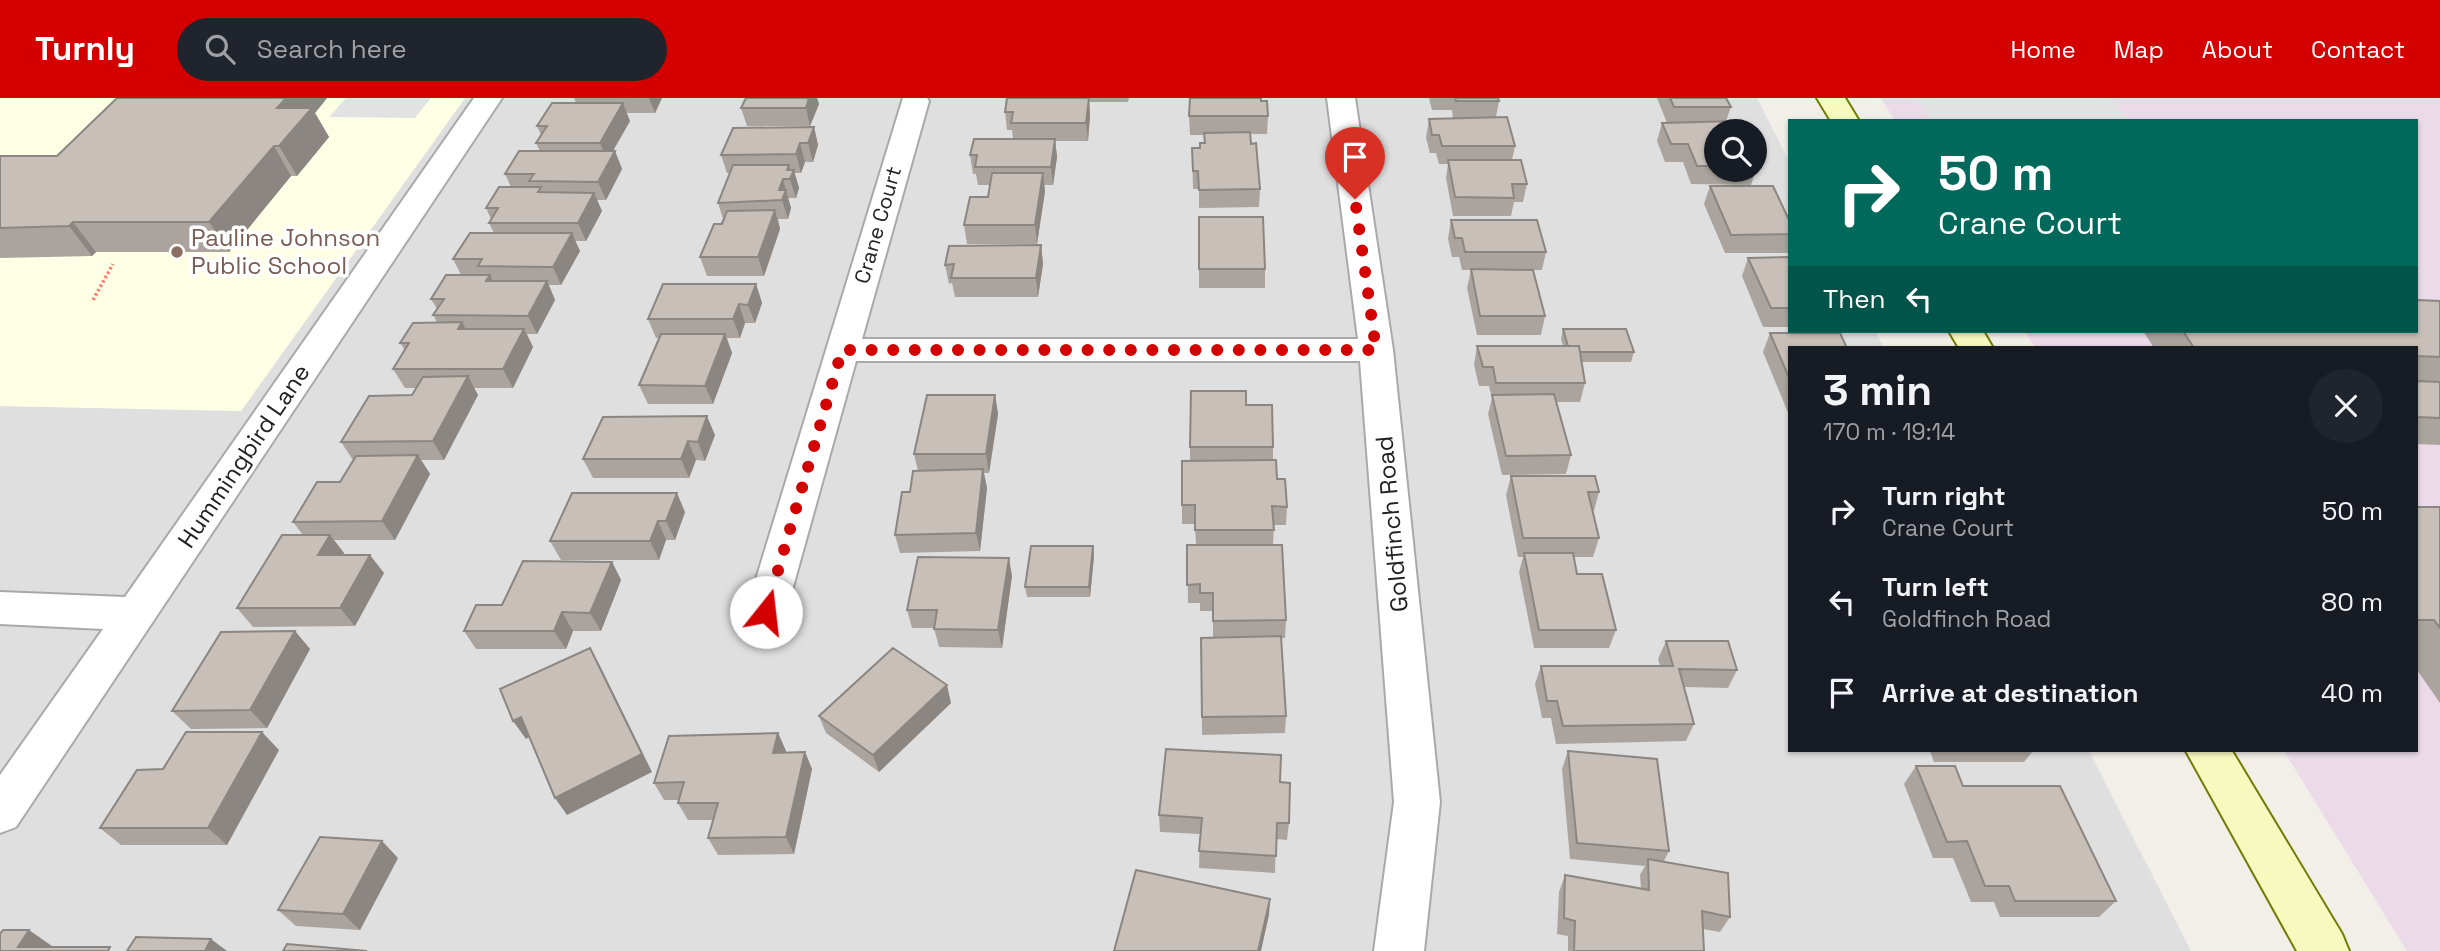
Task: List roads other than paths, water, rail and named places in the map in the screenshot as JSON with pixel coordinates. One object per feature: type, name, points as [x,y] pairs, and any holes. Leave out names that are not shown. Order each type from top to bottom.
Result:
[{"type":"main road","points":[[1831,98],[1843,119]]},
{"type":"main road","points":[[2209,752],[2324,951]]},
{"type":"street","name":"Hummingbird Lane","points":[[0,813],[488,98]]},
{"type":"street","name":"Goldfinch Road","points":[[1341,98],[1376,350],[1417,802],[1399,951]]},
{"type":"street","name":"Crane Court","points":[[766,612],[915,101]]},
{"type":"street","points":[[842,350],[1376,350]]},
{"type":"street","points":[[0,608],[136,614]]},
{"type":"place","name":"Pauline Johnson Public School","points":[[177,252]]}]
